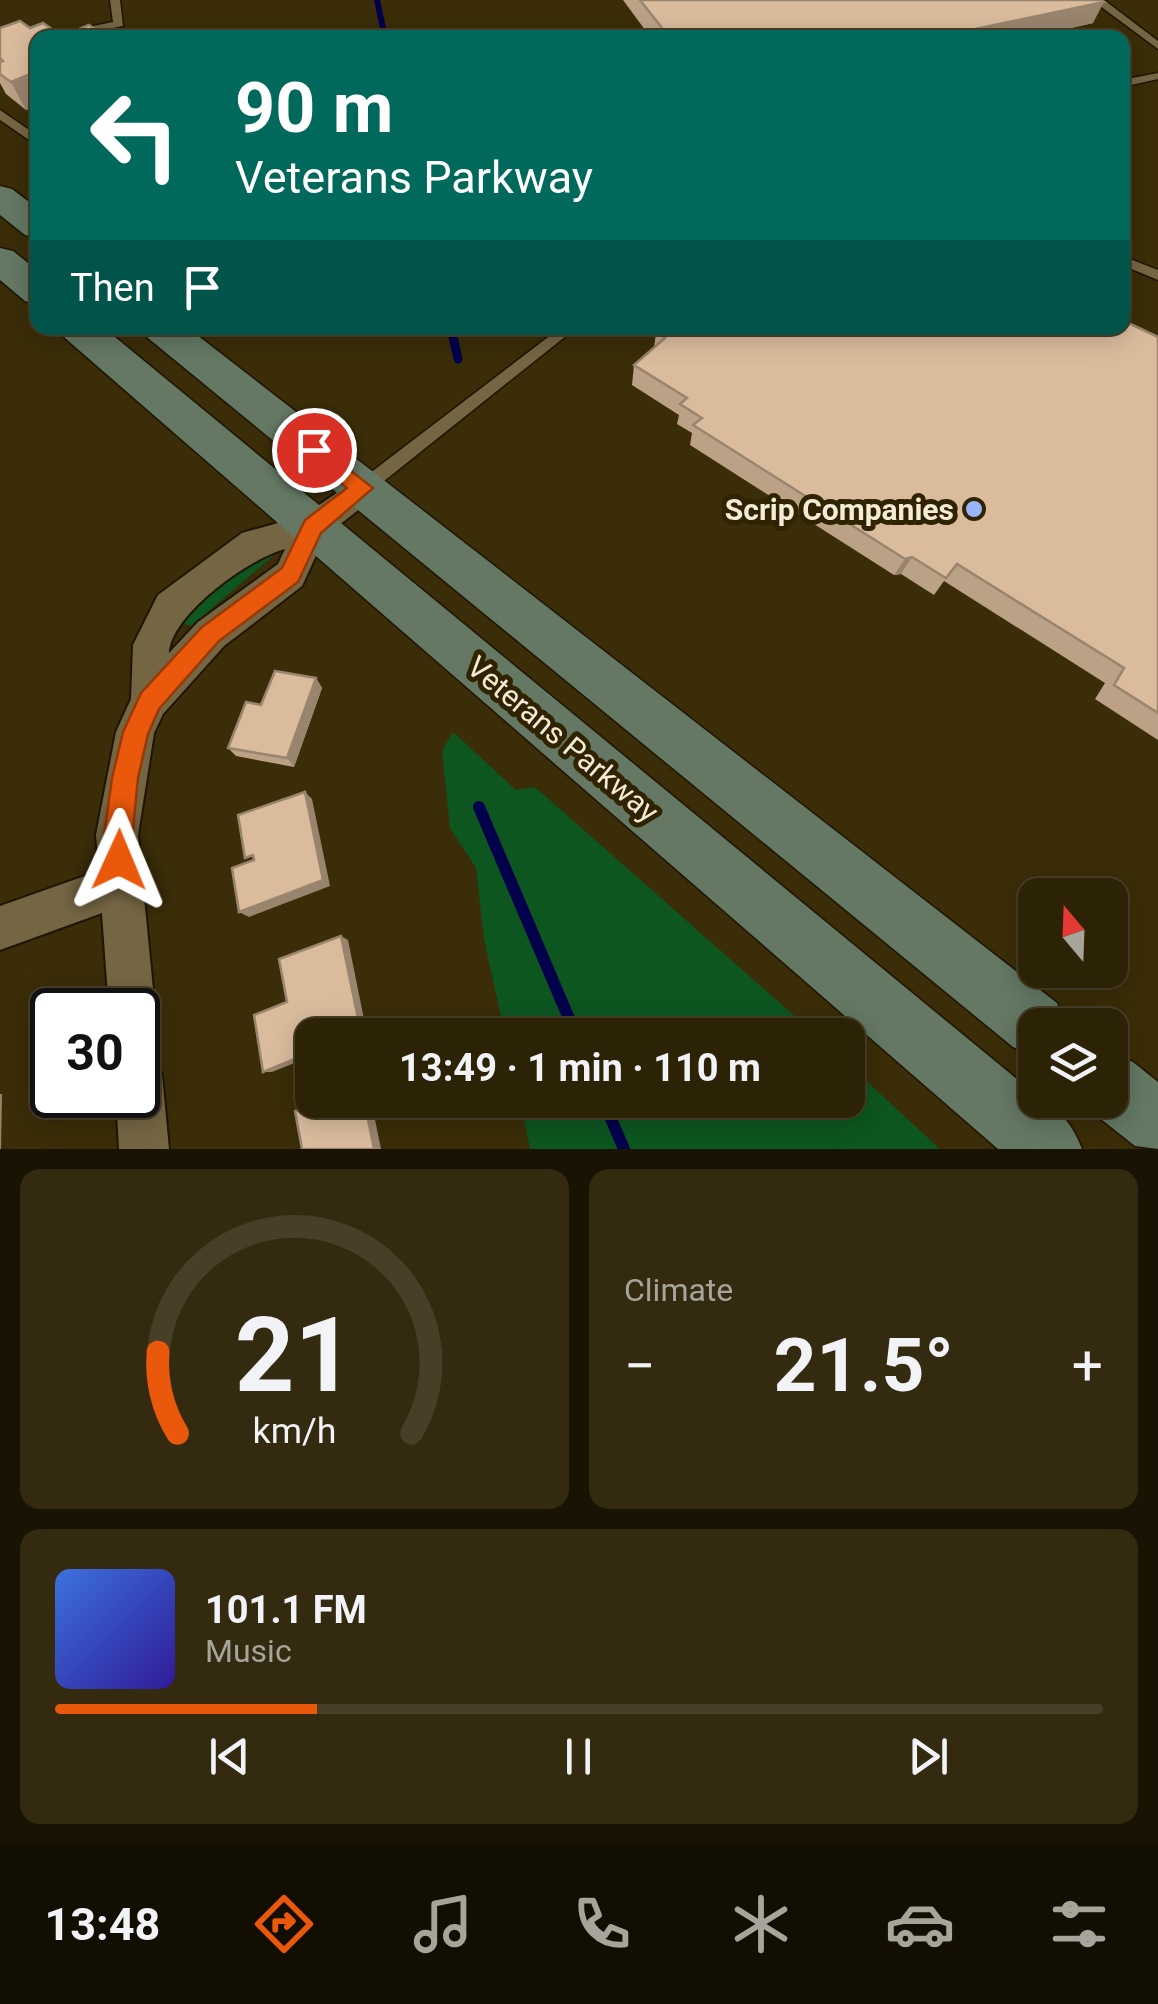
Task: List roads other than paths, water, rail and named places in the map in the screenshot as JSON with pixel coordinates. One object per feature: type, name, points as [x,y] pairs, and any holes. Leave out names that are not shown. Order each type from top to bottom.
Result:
[{"type":"main road","points":[[0,260],[30,285]]},
{"type":"main road","name":"Veterans Parkway","points":[[87,335],[1048,1149]]},
{"type":"main road","points":[[171,335],[1018,1011]]},
{"type":"main road","points":[[1128,1100],[1158,1124]]},
{"type":"street","points":[[130,988],[117,835],[135,732],[150,701],[211,634],[290,575],[313,527],[362,488]]},
{"type":"street","points":[[0,928],[122,886]]},
{"type":"street","points":[[142,1118],[144,1149]]},
{"type":"lane","points":[[115,0],[120,30]]},
{"type":"lane","points":[[1097,0],[1158,46]]},
{"type":"lane","points":[[84,30],[119,24]]},
{"type":"lane","points":[[19,41],[30,39]]},
{"type":"lane","points":[[1130,82],[1158,76]]},
{"type":"lane","points":[[0,114],[30,136]]},
{"type":"lane","points":[[1130,263],[1158,275]]},
{"type":"lane","points":[[362,488],[561,335]]},
{"type":"waterway","points":[[377,0],[383,30]]},
{"type":"waterway","points":[[453,335],[458,359]]},
{"type":"waterway","points":[[479,807],[569,1018]]},
{"type":"waterway","points":[[611,1118],[624,1149]]},
{"type":"place","name":"Scrip Companies","points":[[974,509]]}]
